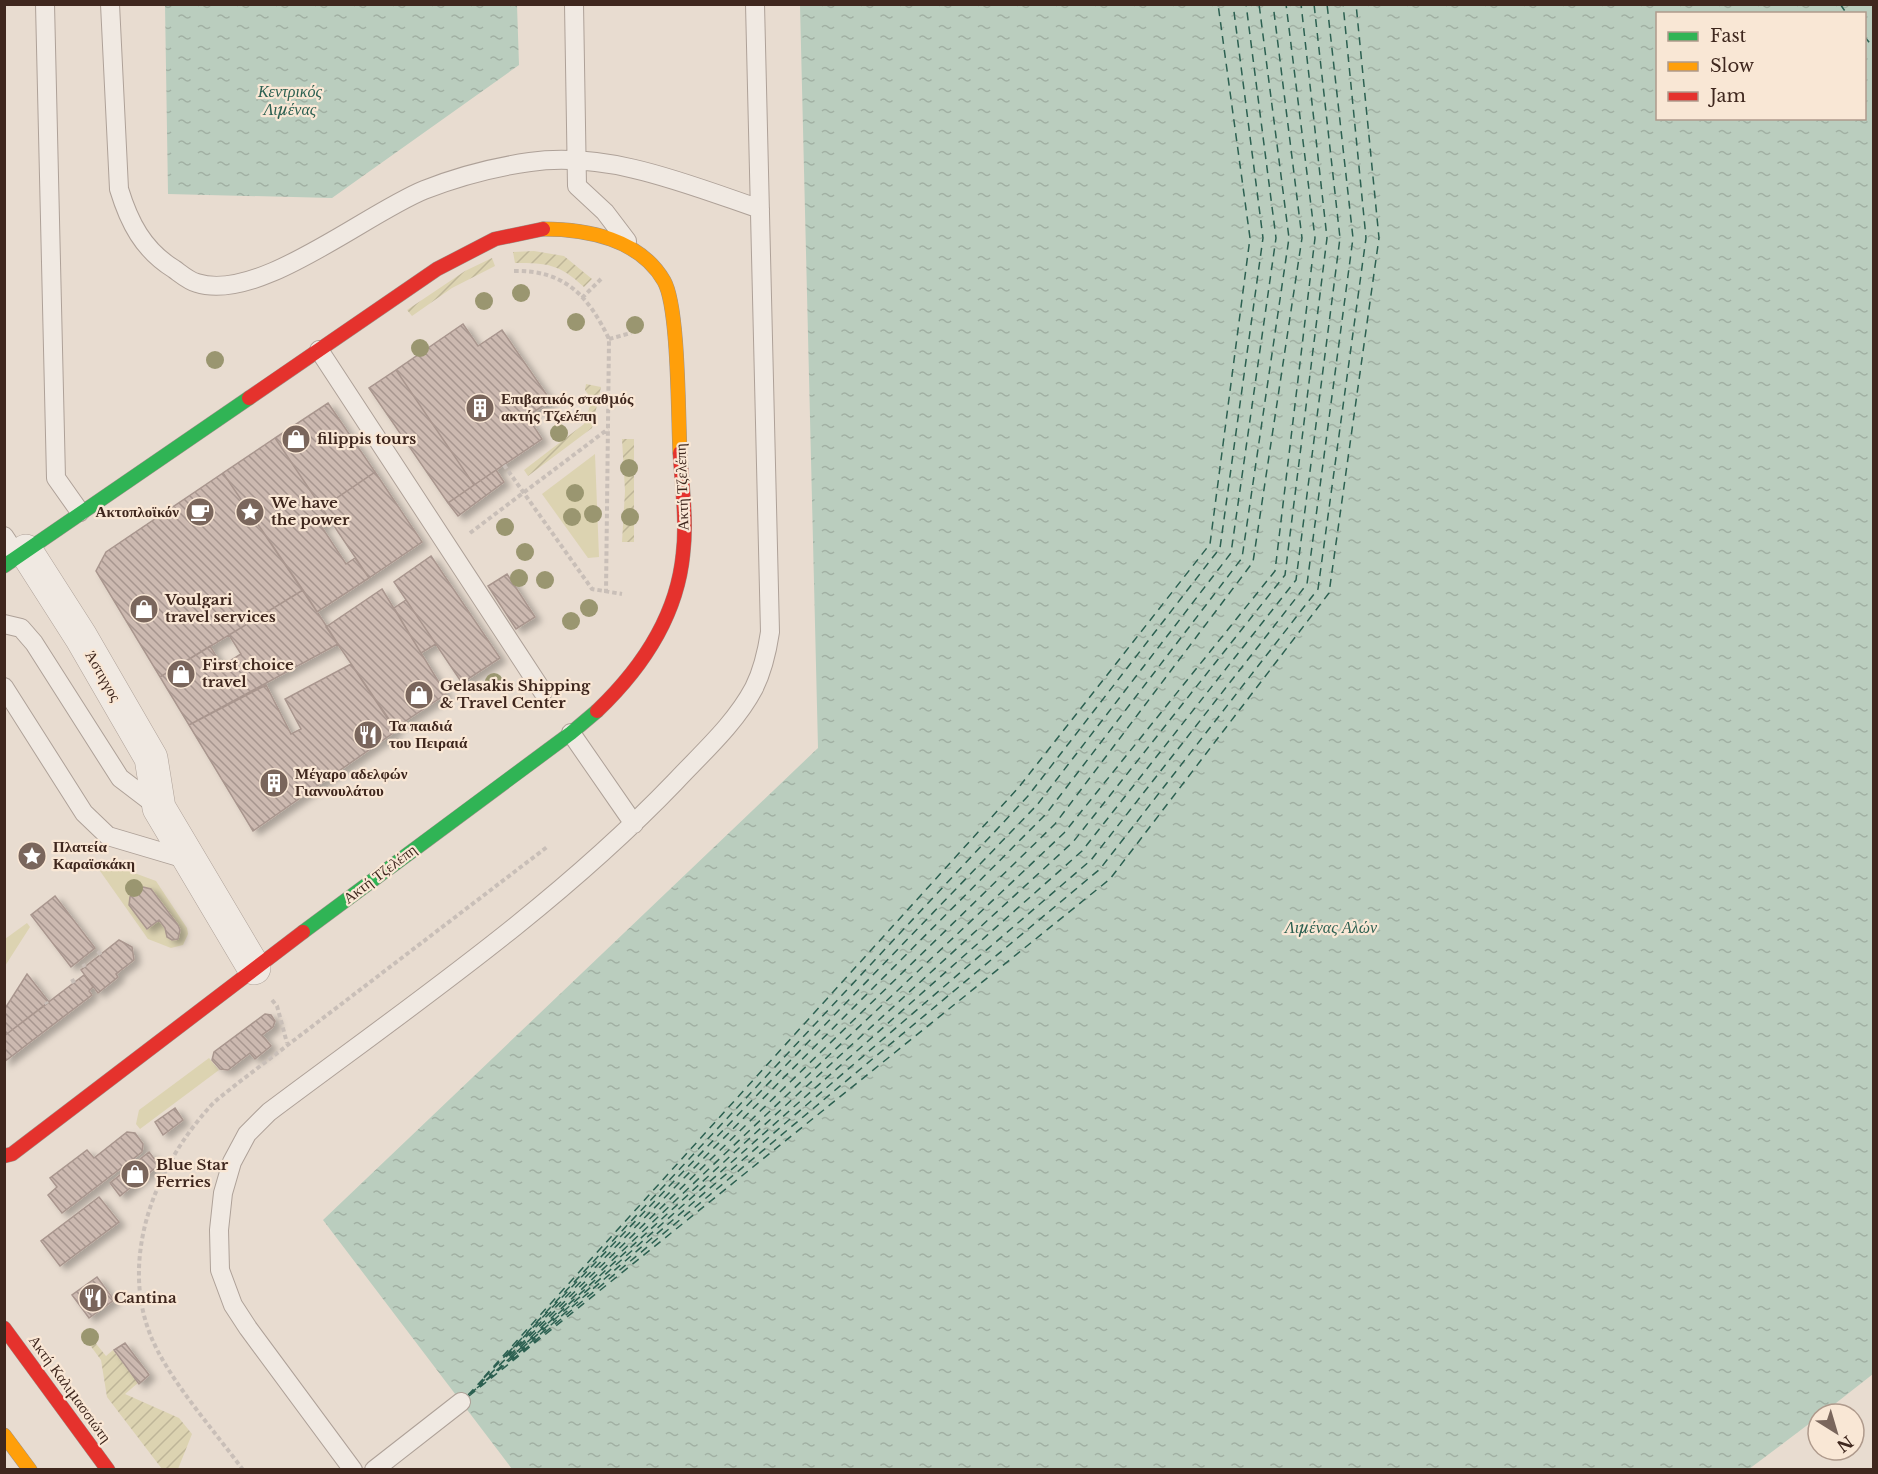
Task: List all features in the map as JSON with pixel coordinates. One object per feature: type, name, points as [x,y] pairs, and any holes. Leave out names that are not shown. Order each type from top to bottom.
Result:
[{"type":"street","name":"Ακτή Τζελέπη","points":[[7,1160],[254,968],[571,733],[596,713],[622,686],[656,639],[671,606],[682,565],[684,519],[672,310],[664,280],[651,264],[633,249],[607,237],[542,229],[496,239],[437,269],[80,512],[13,553]]},
{"type":"street","name":"Άστιγγος","points":[[13,553],[81,637],[151,758],[159,808],[254,968]]},
{"type":"street","name":"Ακτή Καλιμασσιώτη","points":[[4,1328],[108,1470]]},
{"type":"street","points":[[4,1435],[30,1470]]},
{"type":"lane","points":[[45,4],[56,478],[80,512]]},
{"type":"lane","points":[[110,4],[119,189],[128,218],[145,244],[168,266],[196,283],[226,287],[263,278],[424,190],[489,170],[531,162],[578,160],[655,174],[760,209]]},
{"type":"lane","points":[[574,4],[577,186],[605,212],[633,249]]},
{"type":"lane","points":[[353,1470],[233,1305],[220,1270],[219,1230],[223,1193],[232,1162],[247,1134],[269,1112],[541,907],[634,824],[736,715],[753,689],[765,660],[770,632],[755,4]]},
{"type":"lane","points":[[319,350],[543,692]]},
{"type":"lane","name":"Άστιγγος","points":[[4,624],[21,628],[40,651],[120,777],[159,808]]},
{"type":"lane","points":[[4,687],[84,813],[108,836],[189,860]]},
{"type":"lane","points":[[571,733],[634,824]]},
{"type":"lane","points":[[374,1470],[461,1402]]},
{"type":"path","points":[[508,271],[536,271],[559,278],[582,298],[599,318],[609,339],[606,593]]},
{"type":"path","points":[[582,298],[601,279]]},
{"type":"path","points":[[609,339],[631,333]]},
{"type":"path","points":[[449,549],[608,429]]},
{"type":"path","points":[[504,465],[592,589],[622,594]]},
{"type":"path","points":[[272,1000],[277,1006],[287,1043]]},
{"type":"shaded area","points":[[534,251],[564,256],[592,279],[584,287],[560,269],[552,266],[515,263],[513,252]]},
{"type":"shaded area","points":[[492,258],[495,266],[452,288],[412,316],[407,310],[465,271]]},
{"type":"shaded area","points":[[586,384],[601,387],[592,428],[528,476],[524,470],[584,424],[592,400],[585,390]]},
{"type":"shaded area","points":[[622,439],[634,439],[634,542],[622,542],[625,491]]},
{"type":"shaded area","points":[[595,454],[599,557],[588,558],[542,494]]},
{"type":"shaded area","points":[[102,861],[156,881],[187,928],[188,934],[183,945],[171,948],[148,939],[100,871],[98,865]]},
{"type":"shaded area","points":[[27,923],[30,927],[5,966],[5,939]]},
{"type":"shaded area","points":[[209,1058],[219,1070],[140,1129],[136,1124],[139,1110]]},
{"type":"shaded area","points":[[85,1330],[106,1356],[113,1350],[138,1383],[125,1394],[179,1418],[192,1434],[178,1469],[162,1469],[107,1397],[101,1360],[81,1333]]},
{"type":"water","name":"Κεντρικός Λιμένας","points":[[165,5],[517,5],[519,65],[332,198],[168,194]]},
{"type":"water","name":"Λιμένας Αλών","points":[[800,5],[1873,5],[1873,1374],[1837,1402],[1806,1402],[1806,1426],[1749,1469],[512,1469],[323,1220],[818,748]]},
{"type":"building","name":"Επιβατικός σταθμός ακτής Τζελέπη","points":[[463,324],[478,346],[502,330],[551,401],[527,416],[542,439],[474,485],[396,370]]},
{"type":"building","points":[[396,370],[474,485],[448,503],[369,388]]},
{"type":"building","points":[[328,403],[375,472],[322,508],[275,438]]},
{"type":"building","points":[[275,438],[330,520],[321,526],[346,564],[355,558],[369,578],[317,612],[223,473]]},
{"type":"building","points":[[496,470],[504,482],[458,516],[448,503]]},
{"type":"building","points":[[375,472],[422,542],[369,578],[322,508]]},
{"type":"building","points":[[223,473],[303,590],[160,677],[96,571],[106,552]]},
{"type":"building","points":[[431,556],[500,658],[462,683],[394,582]]},
{"type":"building","points":[[507,574],[535,617],[516,629],[488,586]]},
{"type":"building","points":[[382,589],[446,694],[395,728],[326,627]]},
{"type":"building","points":[[303,590],[338,644],[189,725],[160,677],[210,646],[222,666],[241,654],[229,635]]},
{"type":"building","points":[[406,600],[436,644],[421,653],[394,608]]},
{"type":"building","name":"Μέγαρο αδελφών Γιαννουλάτου","points":[[351,664],[396,731],[253,831],[189,725],[266,685],[291,734],[301,729],[285,699]]},
{"type":"building","points":[[143,887],[151,889],[178,925],[180,930],[178,939],[172,940],[167,937],[165,928],[159,920],[147,929],[129,905],[130,897]]},
{"type":"building","points":[[55,896],[95,948],[71,967],[31,915]]},
{"type":"building","points":[[119,940],[132,947],[134,960],[116,974],[118,977],[98,993],[81,970]]},
{"type":"building","points":[[27,974],[49,1002],[4,1036],[4,1010]]},
{"type":"building","points":[[84,975],[93,987],[89,991],[92,995],[4,1062],[4,1036]]},
{"type":"building","points":[[265,1014],[271,1015],[275,1021],[273,1027],[262,1035],[271,1046],[255,1059],[250,1053],[228,1070],[220,1069],[212,1060],[214,1052]]},
{"type":"building","points":[[175,1108],[183,1120],[163,1135],[155,1122]]},
{"type":"building","points":[[127,1132],[135,1133],[143,1144],[142,1152],[62,1213],[48,1195],[57,1187],[50,1178],[87,1150],[94,1158]]},
{"type":"building","name":"Blue Star Ferries","points":[[149,1152],[159,1165],[120,1196],[110,1183]]},
{"type":"building","points":[[99,1197],[119,1222],[60,1266],[41,1241]]},
{"type":"building","name":"Cantina","points":[[97,1277],[114,1300],[89,1318],[72,1295]]},
{"type":"building","points":[[125,1343],[149,1375],[139,1384],[114,1350]]},
{"type":"ferry route","points":[[484,1377],[1019,787],[1210,544],[1250,238],[1218,4]]},
{"type":"ferry route","points":[[507,1354],[1028,796],[1220,548],[1263,238],[1233,4]]},
{"type":"ferry route","points":[[484,1378],[1037,805],[1231,553],[1276,238],[1246,4]]},
{"type":"ferry route","points":[[506,1357],[1046,814],[1242,558],[1289,238],[1259,4]]},
{"type":"ferry route","points":[[479,1385],[1055,824],[1253,562],[1302,238],[1273,4]]},
{"type":"ferry route","points":[[510,1357],[1064,833],[1275,571],[1315,238],[1286,4]]},
{"type":"ferry route","points":[[486,1380],[1073,842],[1285,575],[1327,238],[1301,4]]},
{"type":"ferry route","points":[[511,1358],[1082,851],[1296,580],[1340,238],[1314,4]]},
{"type":"ferry route","points":[[487,1380],[1091,860],[1307,584],[1353,238],[1327,4]]},
{"type":"ferry route","points":[[512,1360],[1100,869],[1318,589],[1366,238],[1343,4]]},
{"type":"ferry route","points":[[469,1396],[1110,879],[1329,593],[1379,238],[1356,4]]},
{"type":"ferry route","points":[[1840,4],[1846,12]]},
{"type":"ferry route","points":[[1866,38],[1874,48]]},
{"type":"ferry route","points":[[468,1395],[483,1379]]},
{"type":"ferry route","points":[[477,1388],[485,1381]]},
{"type":"ferry route","points":[[470,1394],[478,1387]]},
{"type":"traffic: fast","points":[[4,566],[249,398]]},
{"type":"traffic: fast","points":[[303,932],[571,733],[597,711]]},
{"type":"traffic: slow","points":[[543,229],[577,231],[611,239],[641,255],[664,281],[673,314],[680,453]]},
{"type":"traffic: slow","points":[[4,1435],[30,1470]]},
{"type":"traffic: jam","points":[[249,398],[437,269],[495,239],[543,229]]},
{"type":"traffic: jam","points":[[597,711],[642,659],[665,620],[673,599],[684,542],[680,453]]},
{"type":"traffic: jam","points":[[4,1156],[12,1154],[303,932]]},
{"type":"traffic: jam","points":[[4,1328],[108,1470]]},
{"type":"place","name":"Επιβατικός σταθμός ακτής Τζελέπη","points":[[480,408]]},
{"type":"place","name":"filippis tours","points":[[296,439]]},
{"type":"place","name":"Ακτοπλοϊκόν","points":[[200,512]]},
{"type":"place","name":"We have the power","points":[[250,512]]},
{"type":"place","name":"Voulgari travel services","points":[[144,609]]},
{"type":"place","name":"First choice travel","points":[[181,674]]},
{"type":"place","name":"Gelasakis Shipping & Travel Center","points":[[419,695]]},
{"type":"place","name":"Τα παιδιά του Πειραιά","points":[[368,735]]},
{"type":"place","name":"Μέγαρο αδελφών Γιαννουλάτου","points":[[274,783]]},
{"type":"place","name":"Πλατεία Καραϊσκάκη","points":[[32,856]]},
{"type":"place","name":"Blue Star Ferries","points":[[135,1174]]},
{"type":"place","name":"Cantina","points":[[93,1298]]}]
